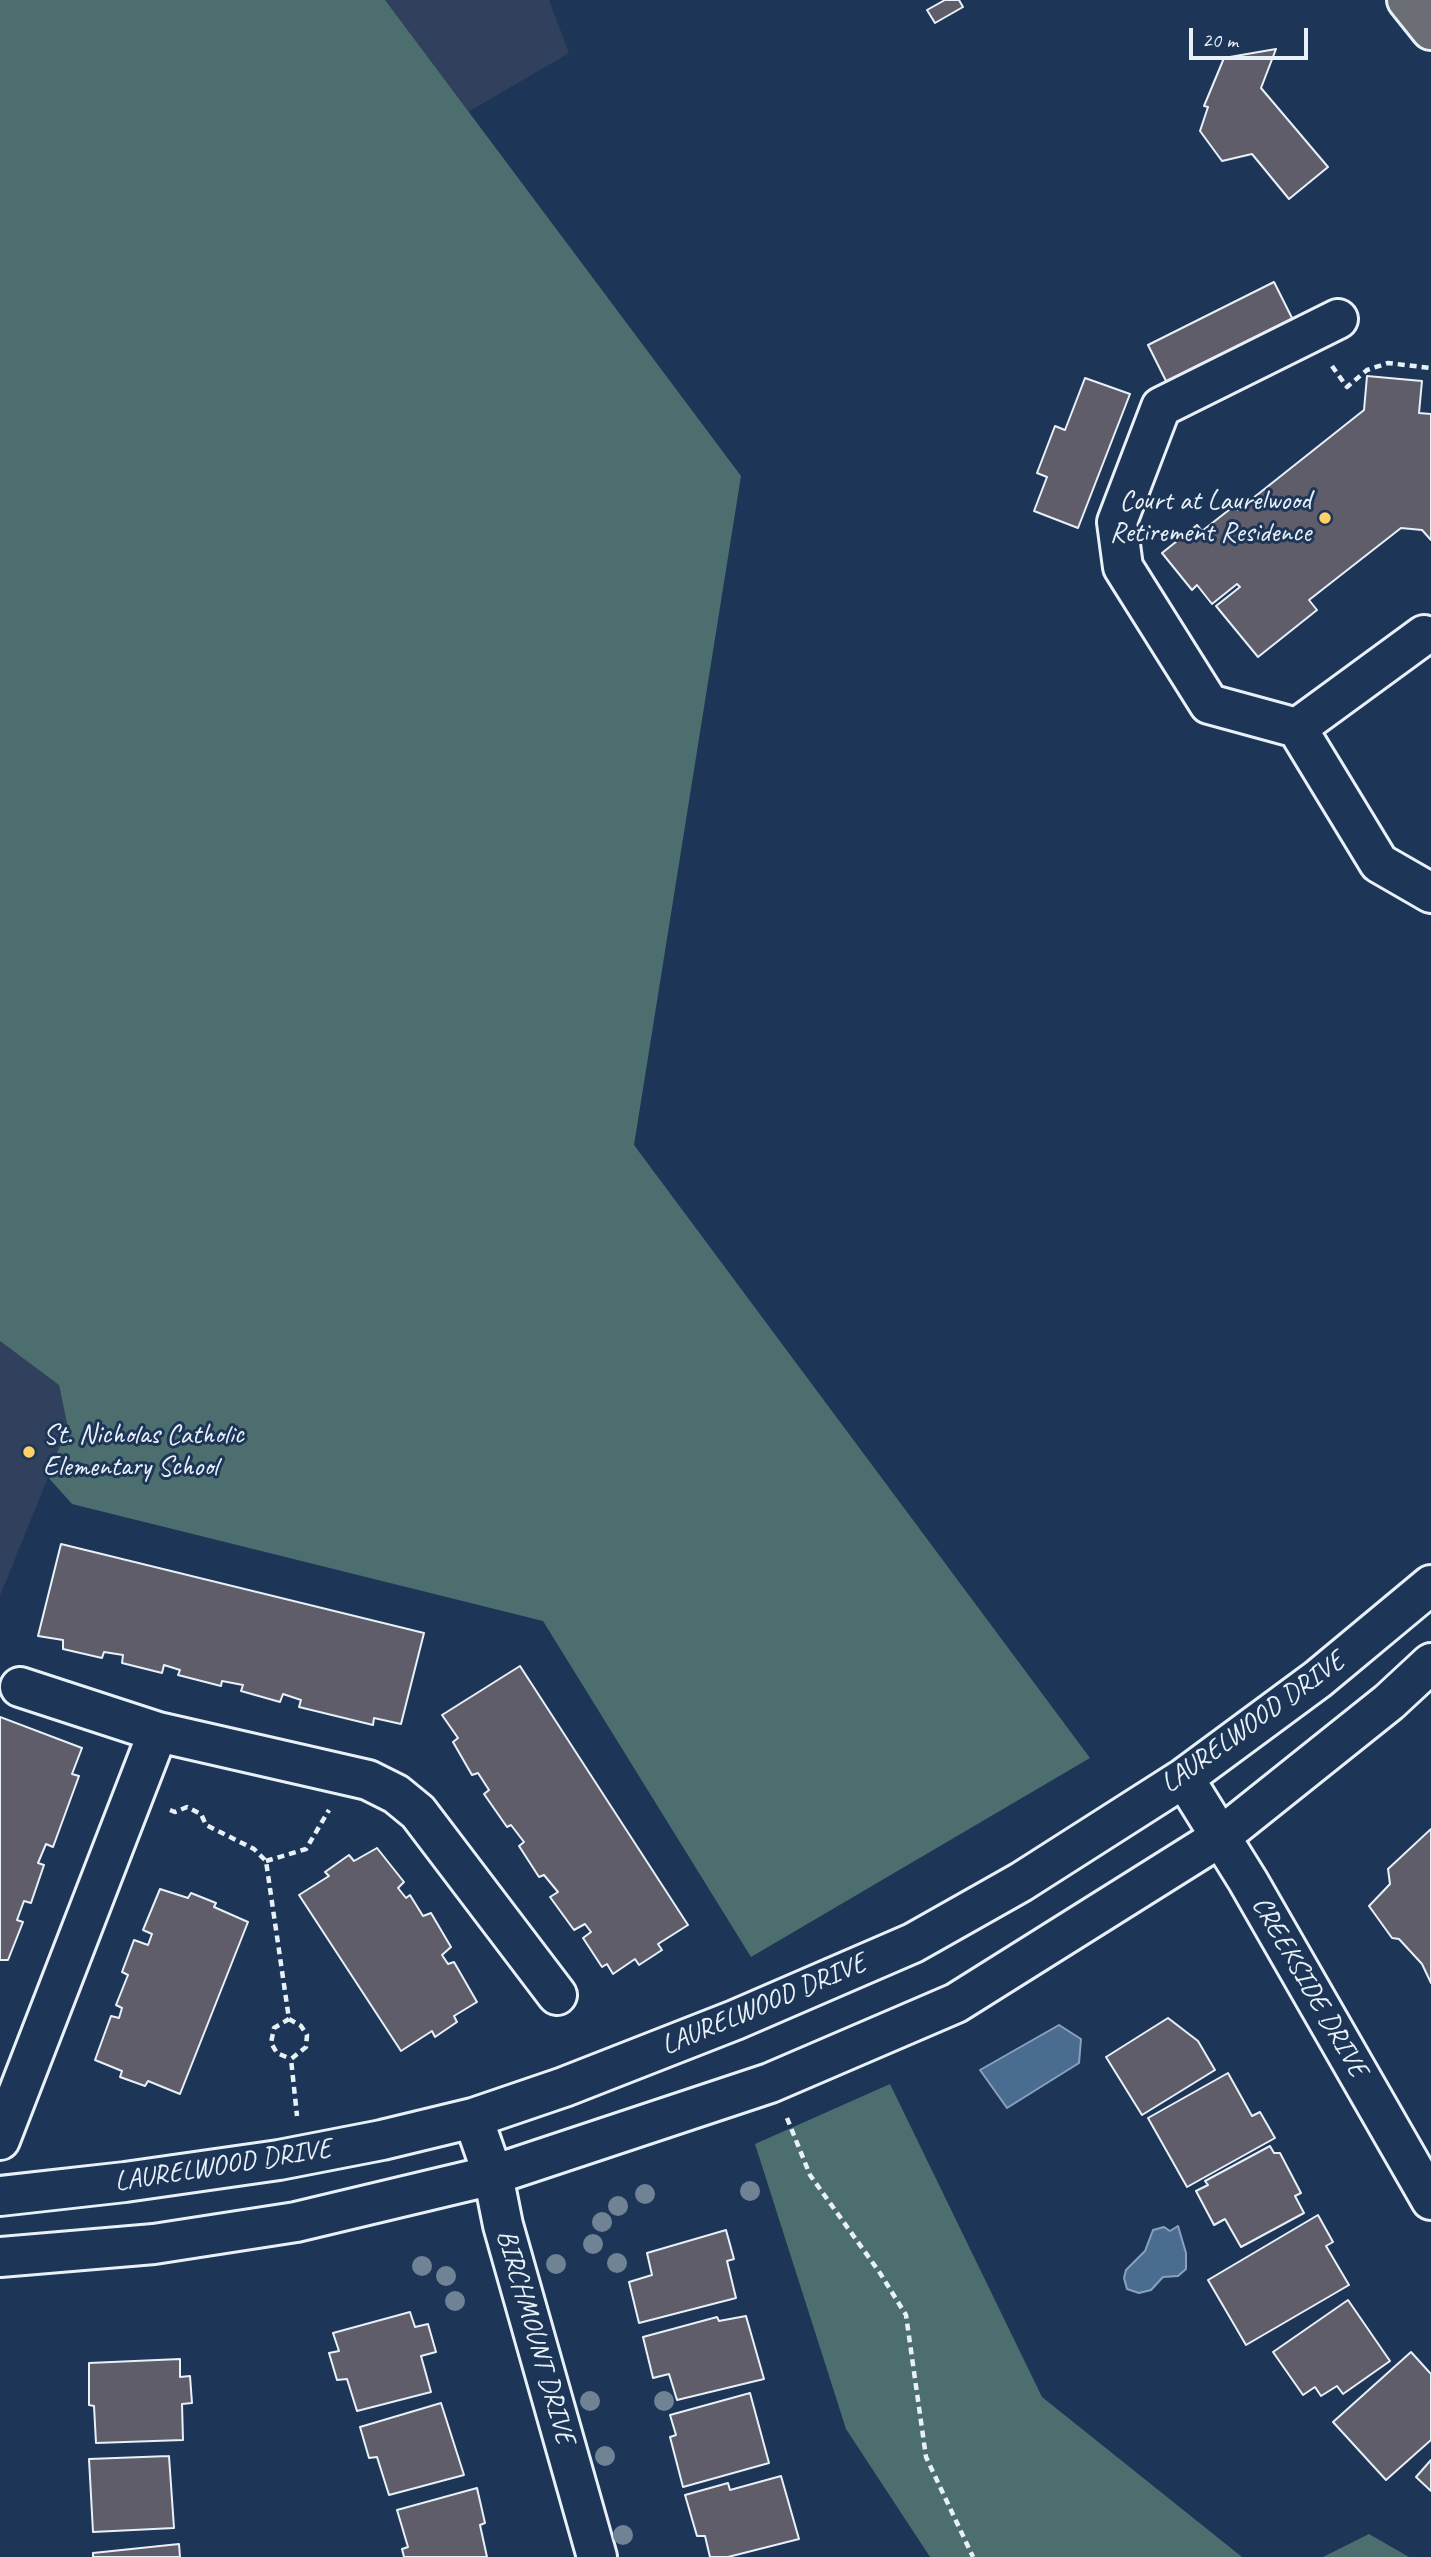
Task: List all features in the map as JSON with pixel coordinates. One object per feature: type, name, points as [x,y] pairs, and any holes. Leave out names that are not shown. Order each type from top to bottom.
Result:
[{"type":"main road","points":[[1407,0],[1431,30]]},
{"type":"street","points":[[1324,326],[1161,407],[1117,522],[1123,567],[1209,704],[1297,728],[1379,863],[1422,877]]},
{"type":"street","points":[[1297,728],[1424,635]]},
{"type":"street","name":"LAURELWOOD DRIVE","points":[[0,2196],[125,2182],[279,2160],[382,2140],[473,2118],[564,2087],[736,2020],[913,1942],[1021,1882],[1184,1778],[1318,1679],[1431,1585]]},
{"type":"street","points":[[0,2257],[154,2244],[296,2222],[493,2175],[763,2085],[956,2003],[1219,1838],[1389,1702],[1431,1663]]},
{"type":"street","points":[[20,1687],[158,1732],[368,1780],[396,1794],[418,1812],[557,1995]]},
{"type":"street","points":[[0,2140],[158,1732]]},
{"type":"street","name":"CREEKSIDE DRIVE","points":[[1184,1778],[1248,1881],[1431,2200]]},
{"type":"street","name":"BIRCHMOUNT DRIVE","points":[[473,2118],[493,2175],[503,2225],[597,2557]]},
{"type":"path","points":[[1324,326],[1347,387],[1367,370],[1388,363],[1431,368]]},
{"type":"path","points":[[266,1861],[306,1849],[348,1776]]},
{"type":"path","points":[[136,1791],[175,1812],[187,1807],[201,1814],[206,1825],[254,1849],[266,1861],[289,2018]]},
{"type":"path","points":[[289,2018],[274,2028],[271,2043],[277,2053],[291,2059]]},
{"type":"path","points":[[289,2018],[302,2026],[307,2035],[306,2048],[291,2059]]},
{"type":"path","points":[[291,2059],[298,2123]]},
{"type":"path","points":[[789,2119],[810,2175],[880,2273],[906,2315],[926,2457],[972,2557]]},
{"type":"shaded area","points":[[385,0],[549,0],[569,53],[468,112]]},
{"type":"shaded area","name":"St. Nicholas Catholic Elementary School","points":[[0,1341],[59,1385],[68,1428],[0,1596]]},
{"type":"shaded area","points":[[1059,2025],[1081,2039],[1079,2063],[1007,2108],[980,2070]]},
{"type":"shaded area","points":[[1178,2226],[1186,2253],[1186,2269],[1178,2276],[1163,2277],[1151,2290],[1139,2293],[1127,2289],[1124,2278],[1126,2270],[1145,2251],[1153,2230],[1164,2227],[1170,2231]]},
{"type":"green space","points":[[0,0],[385,0],[741,476],[634,1145],[1090,1758],[751,1957],[543,1621],[72,1504],[47,1476],[68,1428],[59,1385],[0,1341]]},
{"type":"green space","points":[[890,2084],[1042,2397],[1242,2557],[930,2557],[846,2429],[755,2144]]},
{"type":"green space","points":[[1369,2534],[1409,2557],[1323,2557]]},
{"type":"building","points":[[945,0],[959,0],[963,7],[935,23],[927,10]]},
{"type":"building","points":[[1276,49],[1261,88],[1328,167],[1289,199],[1252,154],[1222,161],[1200,131],[1208,107],[1204,106],[1224,58]]},
{"type":"building","points":[[1274,282],[1295,324],[1169,387],[1148,345]]},
{"type":"building","name":"Court at Laurelwood Retirement Residence","points":[[1367,376],[1422,381],[1419,413],[1431,414],[1431,540],[1422,530],[1401,528],[1309,600],[1317,610],[1258,657],[1216,606],[1240,587],[1237,584],[1212,604],[1197,585],[1192,590],[1162,553],[1197,525],[1202,531],[1234,506],[1238,510],[1364,410]]},
{"type":"building","points":[[1085,378],[1130,394],[1078,528],[1034,511],[1047,477],[1037,473],[1055,426],[1065,430]]},
{"type":"building","points":[[61,1544],[424,1633],[401,1724],[374,1718],[373,1725],[299,1707],[301,1700],[283,1694],[280,1702],[241,1691],[243,1685],[222,1681],[221,1686],[178,1675],[180,1670],[164,1665],[162,1673],[122,1663],[123,1655],[104,1652],[102,1658],[63,1649],[63,1640],[38,1636]]},
{"type":"building","points":[[520,1666],[688,1925],[658,1944],[662,1950],[639,1965],[635,1959],[613,1974],[607,1964],[602,1967],[583,1938],[591,1932],[585,1924],[574,1930],[550,1897],[558,1892],[544,1875],[539,1877],[519,1846],[524,1842],[511,1825],[507,1827],[484,1794],[489,1790],[478,1773],[472,1775],[453,1742],[458,1738],[442,1715]]},
{"type":"building","points":[[0,1717],[82,1748],[72,1774],[79,1776],[53,1847],[46,1844],[38,1863],[44,1865],[31,1903],[24,1901],[17,1920],[23,1922],[8,1960],[0,1960]]},
{"type":"building","points":[[1431,1829],[1431,1983],[1422,1964],[1399,1939],[1392,1938],[1369,1906],[1390,1884],[1388,1869]]},
{"type":"building","points":[[377,1848],[404,1882],[398,1888],[406,1898],[410,1895],[423,1916],[431,1913],[451,1947],[442,1955],[448,1964],[454,1962],[477,2002],[454,2016],[457,2022],[435,2037],[432,2031],[401,2051],[299,1895],[329,1876],[325,1872],[349,1855],[354,1861]]},
{"type":"building","points":[[160,1889],[188,1898],[191,1893],[216,1903],[214,1907],[248,1922],[180,2094],[148,2081],[145,2086],[120,2077],[122,2071],[95,2060],[111,2016],[119,2018],[122,2008],[116,2005],[128,1975],[122,1972],[134,1940],[148,1945],[152,1934],[143,1930]]},
{"type":"building","points":[[1168,2018],[1198,2041],[1215,2070],[1142,2115],[1106,2057]]},
{"type":"building","points":[[1228,2073],[1252,2116],[1260,2112],[1275,2138],[1187,2187],[1148,2118]]},
{"type":"building","points":[[1270,2146],[1274,2153],[1280,2153],[1301,2193],[1295,2196],[1304,2213],[1241,2247],[1225,2219],[1214,2225],[1196,2191],[1208,2185],[1205,2181]]},
{"type":"building","points":[[1318,2215],[1333,2242],[1326,2246],[1349,2285],[1246,2345],[1208,2280]]},
{"type":"building","points":[[726,2230],[734,2259],[727,2261],[736,2298],[639,2323],[629,2282],[652,2275],[647,2253]]},
{"type":"building","points":[[1348,2300],[1390,2361],[1343,2394],[1337,2386],[1321,2396],[1315,2387],[1303,2395],[1273,2352]]},
{"type":"building","points":[[410,2312],[415,2327],[428,2324],[436,2352],[421,2356],[431,2392],[357,2411],[347,2379],[337,2380],[329,2353],[339,2351],[333,2333]]},
{"type":"building","points":[[746,2316],[764,2379],[677,2400],[669,2374],[653,2378],[643,2337],[717,2317],[719,2321]]},
{"type":"building","points":[[1411,2352],[1431,2374],[1431,2440],[1386,2480],[1333,2422]]},
{"type":"building","points":[[180,2359],[180,2377],[190,2376],[192,2403],[182,2404],[183,2440],[96,2443],[94,2406],[89,2405],[89,2363]]},
{"type":"building","points":[[750,2393],[769,2463],[683,2487],[670,2437],[676,2435],[670,2415]]},
{"type":"building","points":[[441,2403],[464,2475],[389,2495],[377,2457],[369,2458],[360,2427]]},
{"type":"building","points":[[169,2456],[174,2528],[93,2532],[89,2459]]},
{"type":"building","points":[[1431,2460],[1431,2491],[1416,2477]]},
{"type":"building","points":[[781,2476],[799,2539],[728,2557],[710,2557],[705,2536],[697,2536],[685,2495],[728,2483],[730,2490]]},
{"type":"building","points":[[477,2488],[485,2523],[480,2525],[487,2557],[404,2557],[402,2549],[408,2547],[397,2510]]},
{"type":"building","points":[[179,2544],[180,2557],[93,2557],[93,2553]]},
{"type":"place","name":"Court at Laurelwood Retirement Residence","points":[[1325,518]]},
{"type":"place","name":"St. Nicholas Catholic Elementary School","points":[[29,1452]]}]
